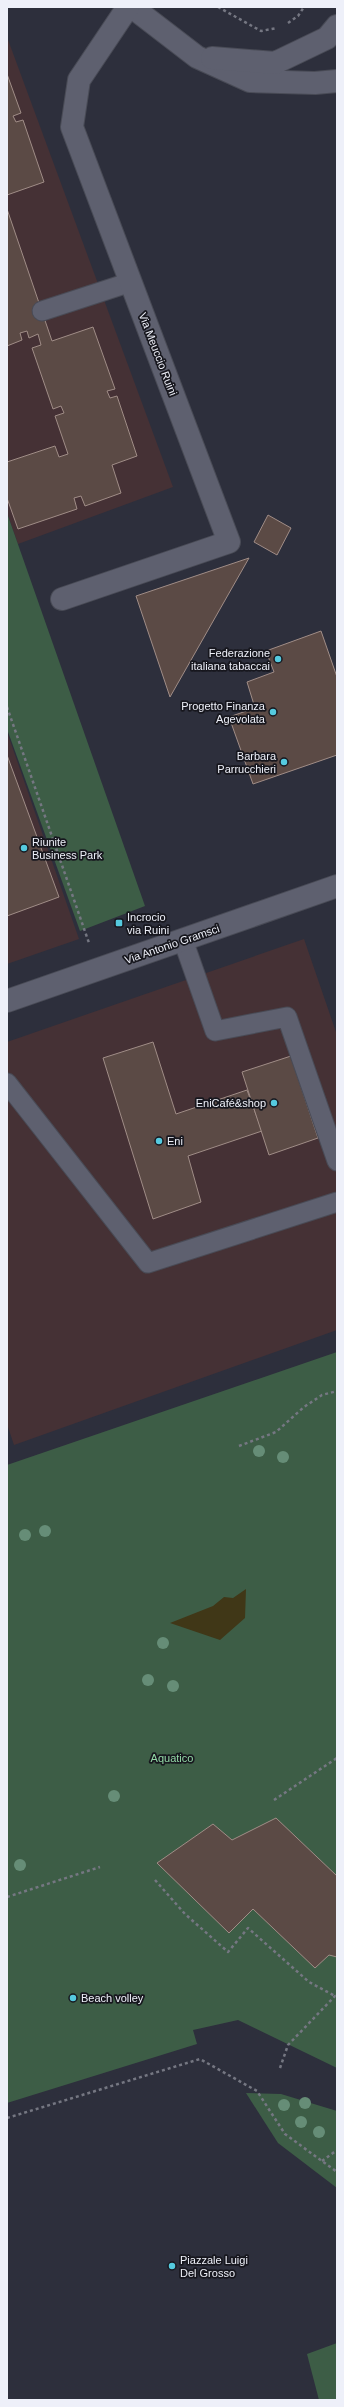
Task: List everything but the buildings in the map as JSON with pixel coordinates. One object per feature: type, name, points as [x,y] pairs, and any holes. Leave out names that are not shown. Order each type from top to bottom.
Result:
[{"type":"street","name":"Via Meuccio Ruini","points":[[62,599],[229,542],[72,128],[79,80],[128,7]]},
{"type":"street","points":[[132,7],[197,57],[250,81],[315,83],[337,80]]},
{"type":"street","points":[[197,57],[275,63],[327,38],[337,26]]},
{"type":"street","name":"Via Antonio Gramsci","points":[[7,1001],[337,886]]},
{"type":"lane","points":[[42,311],[131,282]]},
{"type":"lane","points":[[183,940],[215,1032],[286,1017],[337,1161]]},
{"type":"lane","points":[[7,1083],[148,1263],[337,1202]]},
{"type":"path","points":[[218,7],[261,31],[282,28],[298,16],[304,7]]},
{"type":"path","points":[[7,707],[89,944]]},
{"type":"path","points":[[239,1446],[276,1432],[304,1407],[322,1395],[337,1391]]},
{"type":"path","points":[[274,1800],[337,1758]]},
{"type":"path","points":[[7,1896],[100,1867]]},
{"type":"path","points":[[155,1880],[185,1914],[228,1952],[248,1928],[309,1982],[336,1996],[288,2045],[280,2068]]},
{"type":"path","points":[[7,2118],[200,2059],[257,2091],[285,2134],[337,2172]]},
{"type":"path","points":[[322,2161],[337,2150]]},
{"type":"shaded area","points":[[7,37],[173,487],[18,544],[7,513]]},
{"type":"shaded area","points":[[7,732],[79,939],[7,964]]},
{"type":"shaded area","points":[[304,939],[337,1035],[337,1330],[14,1445],[7,1424],[7,1042]]},
{"type":"green space","points":[[7,513],[145,906],[80,931],[7,729]]},
{"type":"green space","name":"Aquatico","points":[[337,1352],[337,2068],[238,2020],[193,2030],[197,2044],[7,2103],[7,1465]]},
{"type":"green space","points":[[246,2093],[281,2094],[337,2111],[337,2188],[278,2143]]},
{"type":"green space","points":[[337,2343],[337,2400],[319,2400],[307,2354]]},
{"type":"sand","points":[[246,1589],[245,1618],[220,1640],[170,1623],[213,1606],[224,1597],[233,1598]]},
{"type":"place","name":"Federazione italiana tabaccai","points":[[278,659]]},
{"type":"place","name":"Progetto Finanza Agevolata","points":[[273,712]]},
{"type":"place","name":"Barbara Parrucchieri","points":[[284,762]]},
{"type":"place","name":"Riunite Business Park","points":[[24,848]]},
{"type":"place","name":"Incrocio via Ruini","points":[[119,923]]},
{"type":"place","name":"EniCafé&shop","points":[[274,1103]]},
{"type":"place","name":"Eni","points":[[159,1141]]},
{"type":"place","name":"Beach volley","points":[[73,1998]]},
{"type":"place","name":"Piazzale Luigi Del Grosso","points":[[172,2266]]}]
